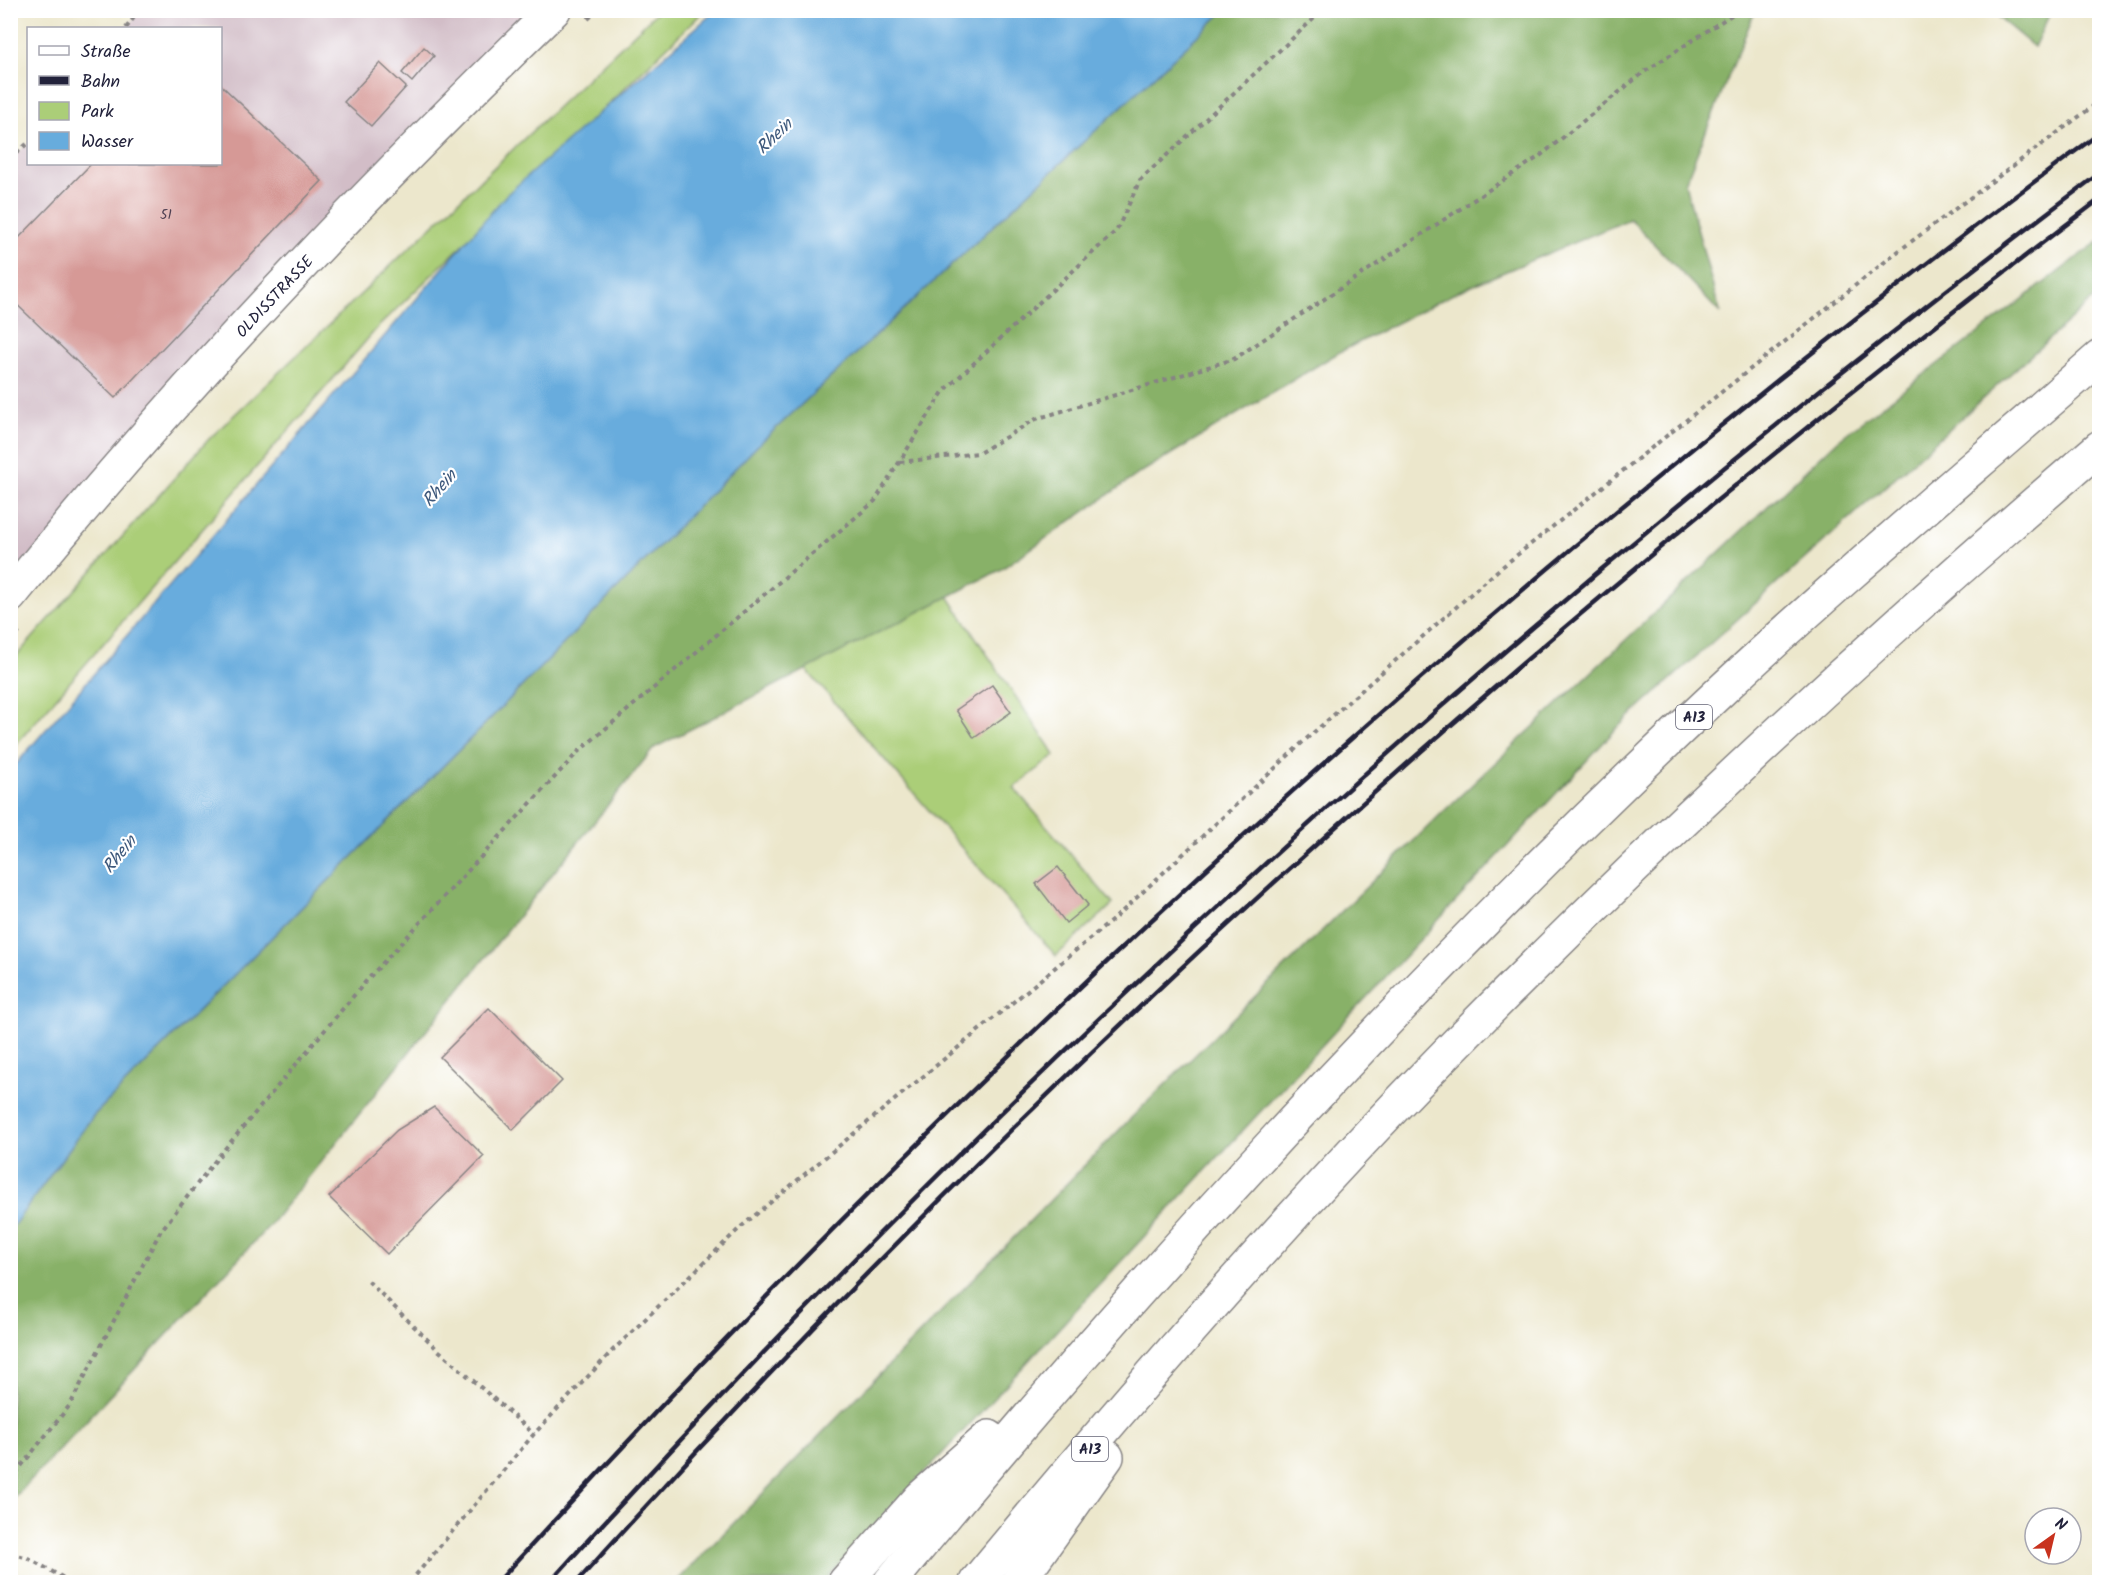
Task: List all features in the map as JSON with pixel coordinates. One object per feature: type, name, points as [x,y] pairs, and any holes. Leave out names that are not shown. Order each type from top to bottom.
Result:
[{"type":"main road","name":"OLDISSTRASSE","points":[[10,596],[166,410],[371,193],[554,10]]},
{"type":"main road","name":"A13","points":[[890,1582],[1081,1357],[1311,1100],[1531,877],[1723,689],[2100,357]]},
{"type":"main road","name":"A13","points":[[976,1582],[1203,1317],[1301,1208],[1438,1062],[1576,924],[1988,543],[2100,447]]},
{"type":"main road","name":"A13","points":[[1018,1582],[1039,1557],[1203,1317]]},
{"type":"main road","name":"A13","points":[[845,1582],[921,1497],[1081,1357]]},
{"type":"path","points":[[127,27],[140,10]]},
{"type":"path","points":[[10,1480],[70,1405],[160,1232],[218,1157],[367,980],[578,752],[875,501],[943,392],[1117,230],[1140,180],[1323,10]]},
{"type":"path","points":[[899,462],[979,453],[1036,419],[1234,359],[1539,156],[1644,72],[1739,10]]},
{"type":"path","points":[[410,1582],[534,1434],[612,1351],[742,1226],[1115,918],[1304,741],[1497,571],[1887,260],[2100,101]]},
{"type":"path","points":[[10,159],[27,144]]},
{"type":"path","points":[[368,1281],[437,1348],[534,1434]]},
{"type":"path","points":[[10,1554],[26,1557],[70,1582]]},
{"type":"shaded area","points":[[140,11],[560,11],[11,578],[11,159],[27,144],[27,165],[222,165],[222,27],[127,27]]},
{"type":"green space","points":[[2000,10],[2051,11],[2034,47],[1999,18]]},
{"type":"green space","points":[[658,11],[704,11],[378,327],[11,750],[11,662],[209,439]]},
{"type":"green space","points":[[1224,11],[1755,11],[1685,183],[1720,313],[1630,219],[1459,291],[1338,353],[1140,473],[1000,570],[654,748],[270,1225],[11,1501],[11,1229],[93,1116],[483,726],[758,445]]},
{"type":"green space","points":[[2099,241],[2099,294],[1618,727],[823,1582],[676,1582],[1130,1119],[1444,811],[1838,440]]},
{"type":"green space","points":[[925,562],[1055,755],[1014,788],[1113,904],[1056,956],[796,658]]},
{"type":"water","name":"Rhein","points":[[715,11],[1224,11],[758,445],[483,726],[93,1116],[11,1229],[11,770],[506,195]]},
{"type":"building","points":[[424,47],[434,56],[412,82],[402,73]]},
{"type":"building","points":[[380,63],[406,87],[371,126],[344,102]]},
{"type":"building","points":[[222,86],[322,181],[115,398],[10,298],[10,247],[90,165],[222,165]]},
{"type":"building","points":[[992,685],[1011,712],[974,738],[956,710]]},
{"type":"building","points":[[1058,867],[1088,905],[1066,923],[1036,884]]},
{"type":"building","points":[[489,1008],[562,1081],[513,1130],[440,1057]]},
{"type":"building","points":[[434,1107],[484,1156],[387,1254],[329,1197],[397,1130]]},
{"type":"railway","points":[[498,1582],[682,1384],[871,1191],[1065,1002],[1263,818],[1466,639],[1673,465],[1884,296],[2100,133]]},
{"type":"railway","points":[[550,1582],[728,1389],[911,1202],[1099,1019],[1291,840],[1487,667],[1688,498],[1892,333],[2100,173]]},
{"type":"railway","points":[[577,1582],[752,1393],[932,1208],[1116,1029],[1305,854],[1498,684],[1695,518],[1896,357],[2100,199]]}]
